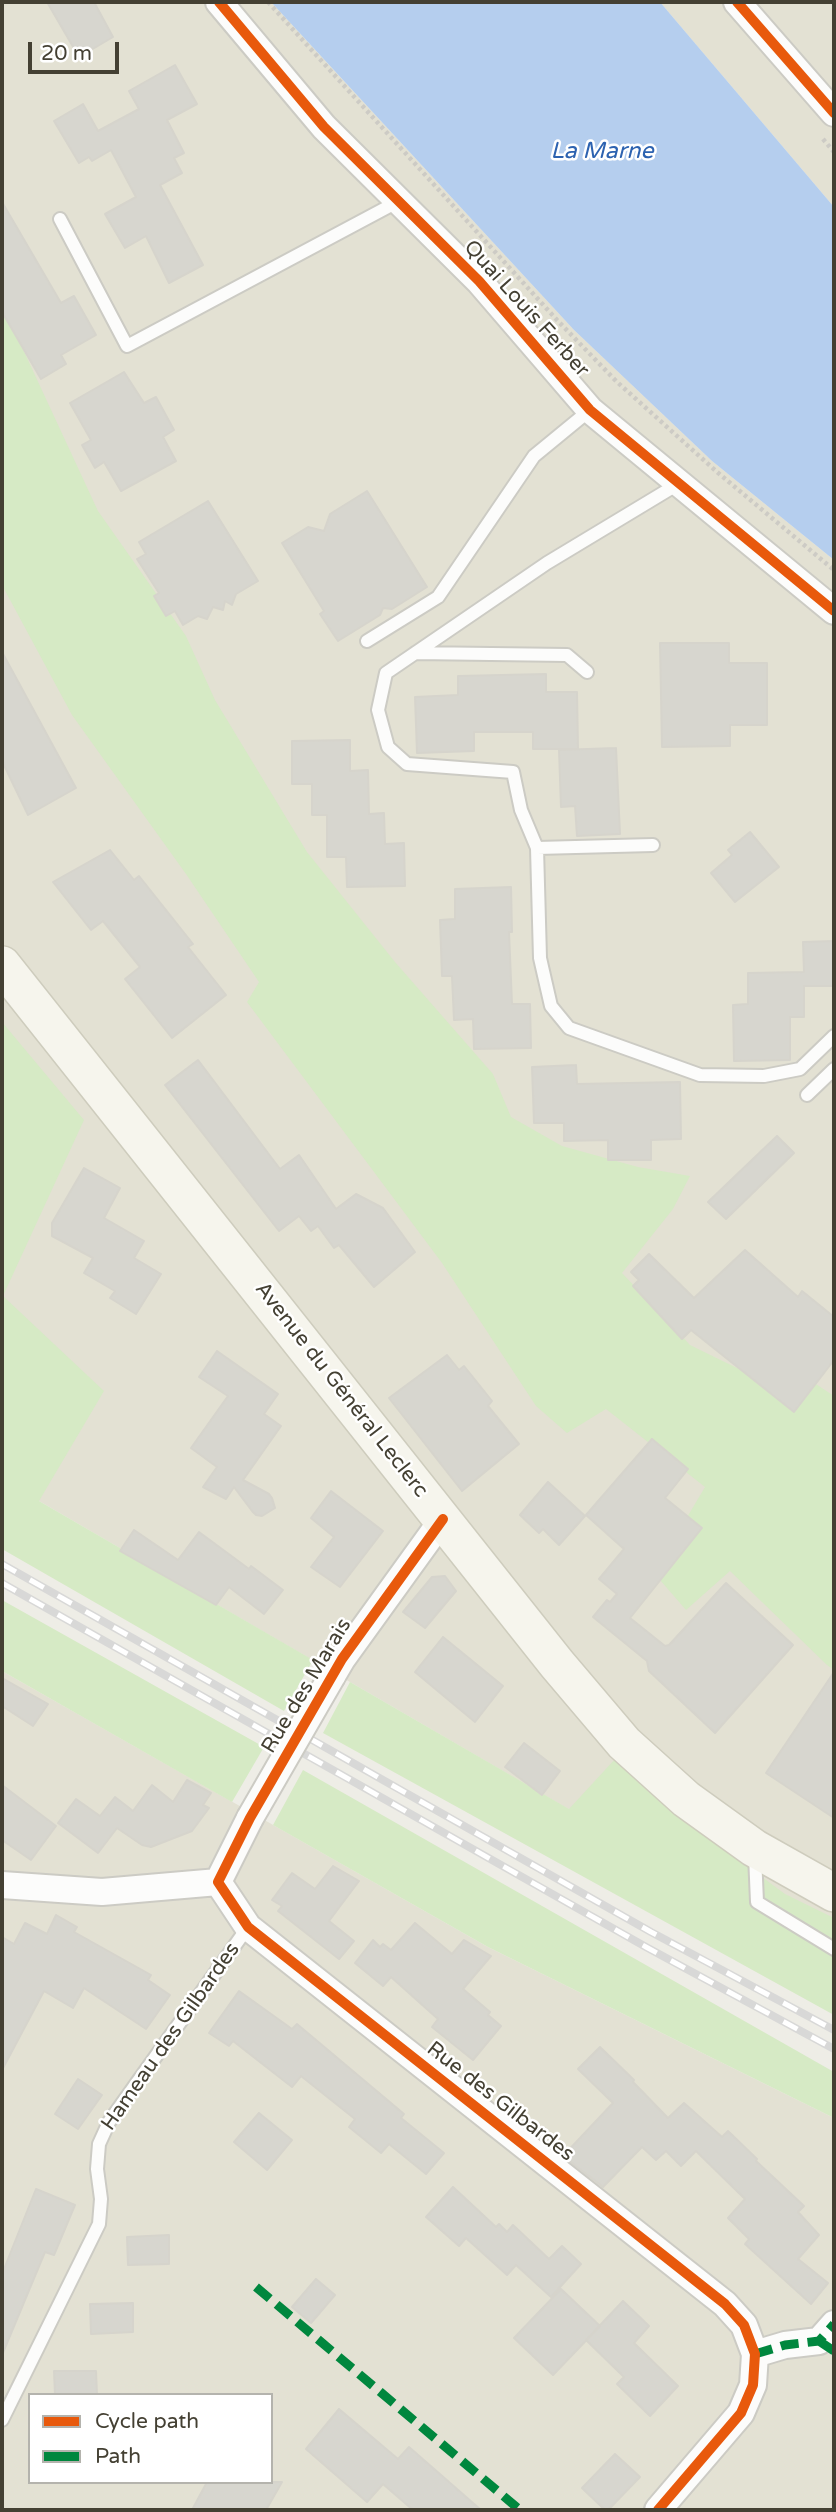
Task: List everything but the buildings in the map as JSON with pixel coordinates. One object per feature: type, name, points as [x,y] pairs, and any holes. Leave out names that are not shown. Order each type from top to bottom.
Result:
[{"type":"main road","name":"Avenue du Général Leclerc","points":[[2,965],[557,1664],[624,1742],[686,1799],[754,1848],[834,1893]]},
{"type":"street","name":"Quai Louis Ferber","points":[[219,2],[324,127],[479,281],[590,410],[834,611]]},
{"type":"street","points":[[737,2],[834,113]]},
{"type":"street","name":"Rue des Marais","points":[[218,1882],[250,1818],[342,1659],[443,1519]]},
{"type":"street","points":[[2,1885],[102,1892],[218,1882]]},
{"type":"street","name":"Rue des Gilbardes","points":[[218,1882],[248,1927],[724,2304],[744,2325],[755,2354]]},
{"type":"street","points":[[658,2510],[741,2413],[753,2385],[755,2354],[829,2339]]},
{"type":"lane","points":[[60,219],[127,346],[399,201]]},
{"type":"lane","points":[[367,641],[438,597],[534,456],[590,410]]},
{"type":"lane","points":[[678,484],[547,563],[386,673],[378,710],[388,747],[407,764],[513,772],[521,810],[537,848],[540,958],[551,1006],[569,1028],[700,1074],[764,1076],[800,1069],[834,1036]]},
{"type":"lane","points":[[415,653],[567,655],[587,672]]},
{"type":"lane","points":[[537,848],[653,845]]},
{"type":"lane","points":[[807,1095],[834,1069]]},
{"type":"lane","points":[[754,1848],[757,1902],[834,1949]]},
{"type":"lane","name":"Hameau des Gilbardes","points":[[2,2420],[99,2224],[99,2144],[109,2122],[248,1927]]},
{"type":"path","points":[[268,2],[607,372],[717,472],[834,570]]},
{"type":"shaded area","points":[[2,2],[271,2],[574,330],[712,461],[834,560],[834,1953],[618,1838],[39,1501],[2,1484]]},
{"type":"shaded area","points":[[660,2],[834,2],[834,207]]},
{"type":"shaded area","points":[[2,1671],[488,1947],[834,2118],[834,2510],[2,2510]]},
{"type":"green space","points":[[2,304],[98,511],[186,636],[215,700],[307,852],[395,962],[493,1074],[511,1117],[562,1146],[638,1167],[690,1176],[673,1209],[622,1273],[690,1345],[737,1368],[793,1369],[834,1396],[834,1670],[730,1571],[686,1610],[654,1573],[705,1487],[606,1409],[567,1433],[536,1406],[442,1263],[247,1002],[259,982],[186,874],[72,715],[2,585]]},
{"type":"green space","points":[[2,1022],[84,1120],[3,1296],[104,1391],[39,1501],[313,1660],[284,1711],[2,1549]]},
{"type":"green space","points":[[2,1600],[264,1747],[232,1802],[2,1671]]},
{"type":"green space","points":[[350,1682],[569,1809],[616,1758],[713,1841],[785,1894],[834,1918],[834,2015],[323,1733]]},
{"type":"green space","points":[[303,1770],[834,2072],[834,2118],[488,1947],[273,1825]]},
{"type":"water","name":"La Marne","points":[[271,2],[660,2],[834,207],[834,560],[712,461],[574,330]]},
{"type":"railway","points":[[2,1564],[651,1932],[834,2030]]},
{"type":"railway","points":[[2,1583],[646,1947],[834,2049]]},
{"type":"marked path","points":[[256,2287],[520,2510]]},
{"type":"marked path","points":[[755,2354],[785,2345],[819,2341],[834,2324]]},
{"type":"marked path","points":[[819,2341],[834,2351]]},
{"type":"cycle path","points":[[219,2],[324,127],[479,281],[590,410],[834,611]]},
{"type":"cycle path","points":[[737,2],[834,113]]},
{"type":"cycle path","points":[[443,1519],[342,1659],[250,1818],[218,1882],[248,1927],[725,2304],[744,2325],[755,2354],[753,2385],[741,2413],[658,2510]]}]
